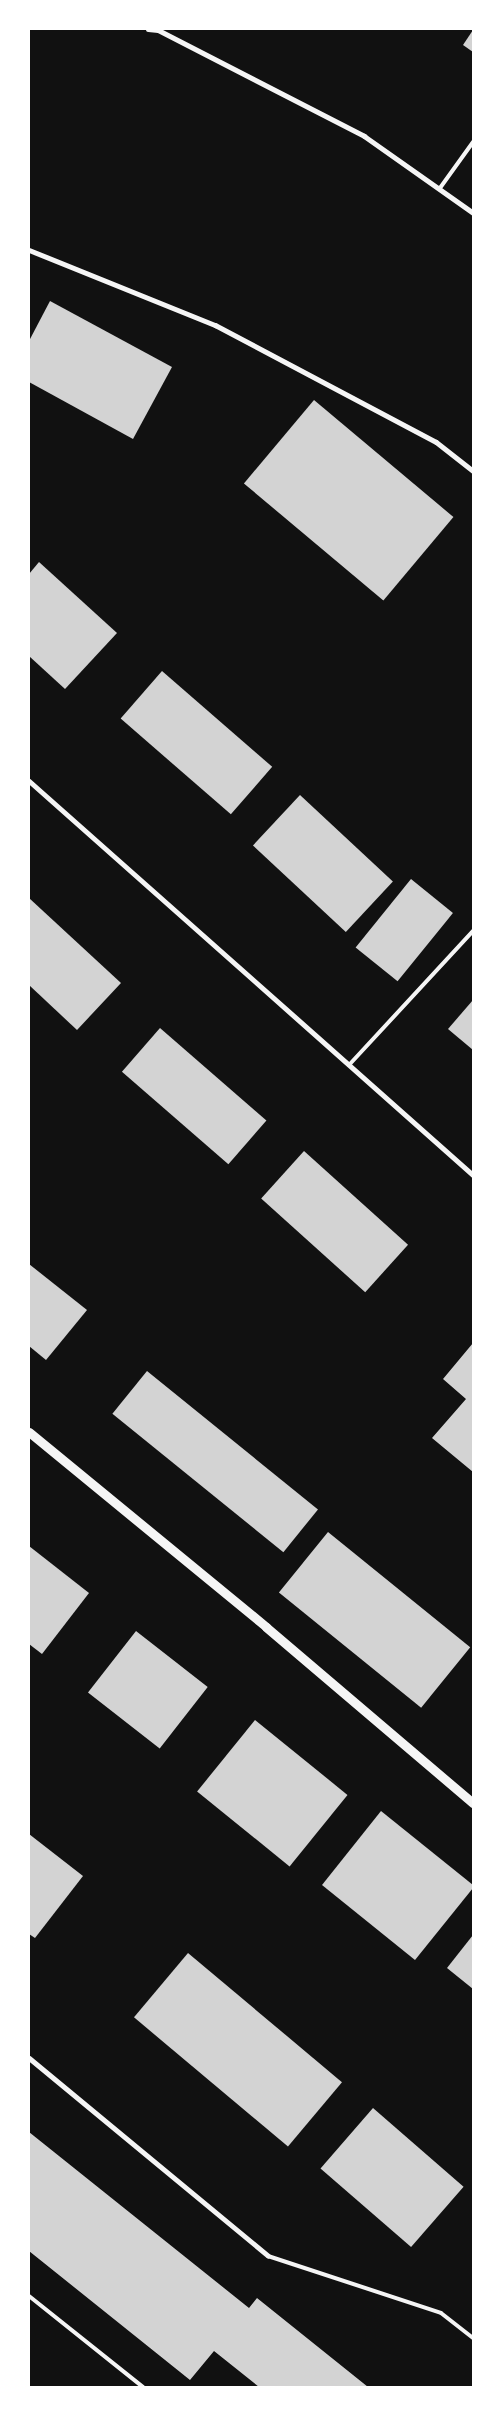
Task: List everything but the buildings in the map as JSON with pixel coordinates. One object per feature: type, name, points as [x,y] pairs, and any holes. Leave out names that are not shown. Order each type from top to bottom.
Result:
[{"type":"street","points":[[148,29],[158,30],[364,136],[473,213]]},
{"type":"street","points":[[29,250],[215,325],[436,442],[473,471]]},
{"type":"street","points":[[29,782],[473,1175]]},
{"type":"street","points":[[29,1432],[258,1621],[473,1803]]},
{"type":"street","points":[[29,2058],[268,2256]]},
{"type":"lane","points":[[440,188],[473,142]]},
{"type":"lane","points":[[349,1065],[473,931]]},
{"type":"lane","points":[[268,2256],[442,2312],[473,2338]]},
{"type":"lane","points":[[29,2296],[143,2387]]}]
